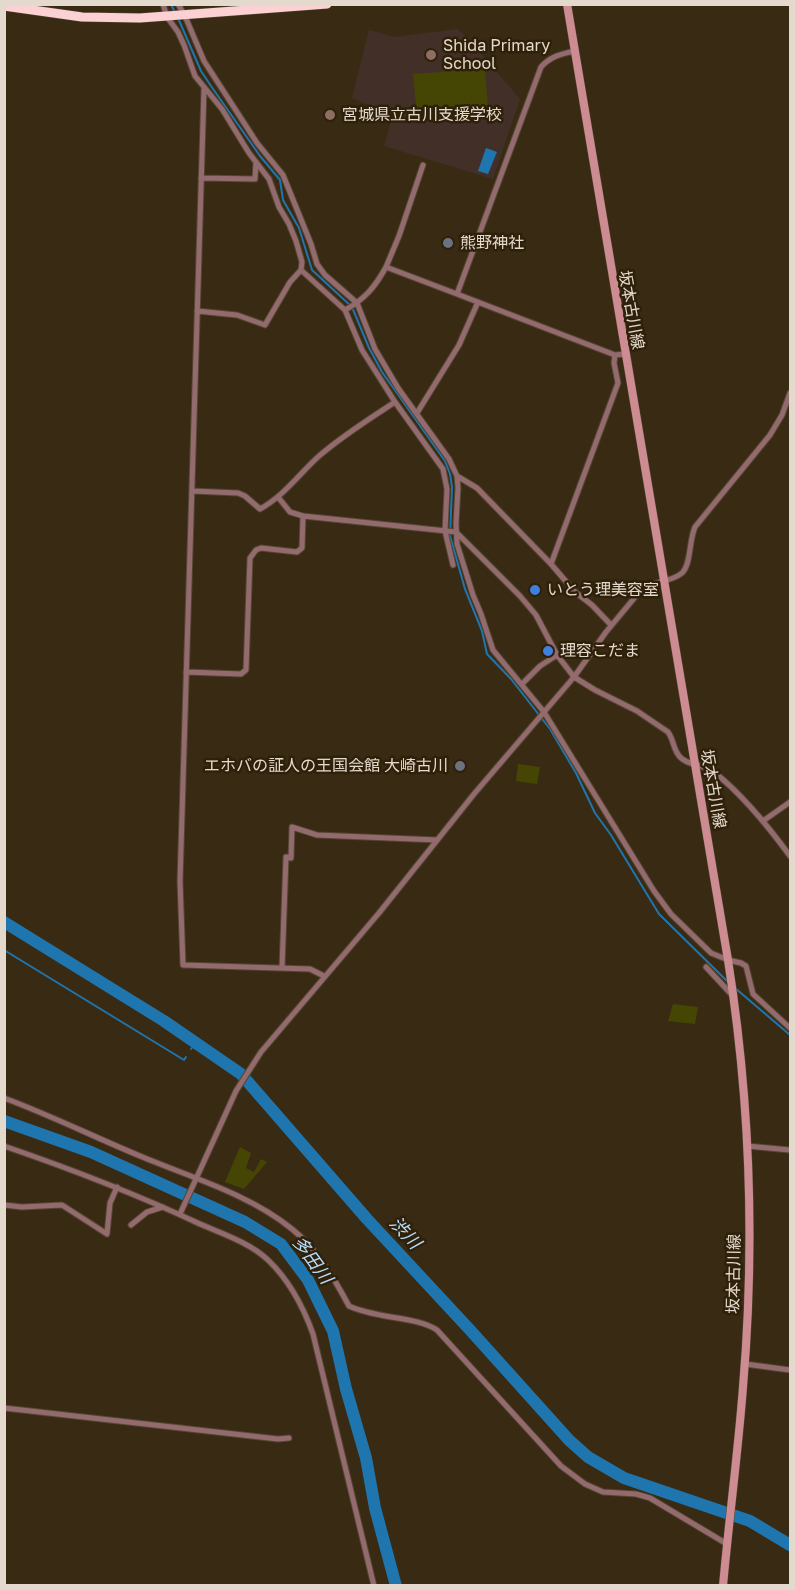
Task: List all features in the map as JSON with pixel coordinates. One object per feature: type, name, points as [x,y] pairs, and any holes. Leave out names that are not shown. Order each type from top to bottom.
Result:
[{"type":"highway","points":[[4,6],[82,17],[168,17],[327,4]]},
{"type":"main road","name":"坂本古川線","points":[[567,4],[733,995],[747,1146],[748,1279],[745,1364],[723,1586]]},
{"type":"street","points":[[163,4],[178,32],[195,76],[222,110],[269,179],[279,207],[290,224],[302,262],[301,270],[290,282],[266,325],[237,315],[198,311]]},
{"type":"street","points":[[178,4],[204,61],[257,143],[283,175],[308,235],[317,264],[325,275],[356,304],[375,349],[398,388],[449,459],[457,476],[450,532],[493,650],[543,713],[654,891],[671,914],[711,953],[746,966],[753,994],[790,1028]]},
{"type":"street","points":[[457,294],[541,68],[548,59],[556,55],[575,51]]},
{"type":"street","points":[[204,89],[180,881],[183,965],[310,969],[324,976]]},
{"type":"street","points":[[201,178],[255,178],[256,162]]},
{"type":"street","points":[[346,309],[356,304],[375,287],[386,267],[423,165]]},
{"type":"street","points":[[386,267],[615,355],[625,354]]},
{"type":"street","points":[[301,270],[346,309],[362,350],[395,402],[443,469],[447,489],[453,565]]},
{"type":"street","points":[[407,417],[416,412],[459,345],[478,302]]},
{"type":"street","points":[[551,564],[618,384],[614,363],[615,355]]},
{"type":"street","points":[[181,1212],[238,1088],[252,1065],[574,677],[611,625],[641,590],[645,586],[682,573],[696,527],[770,435],[782,415],[790,393]]},
{"type":"street","points":[[192,491],[238,493],[260,509],[278,497],[328,449],[395,402]]},
{"type":"street","points":[[457,476],[477,488],[575,592],[592,605],[611,625]]},
{"type":"street","points":[[278,497],[290,512],[303,516],[450,532],[520,596],[536,615],[557,655],[574,677],[637,711],[668,732],[679,756],[684,761],[715,772],[764,821],[790,856]]},
{"type":"street","points":[[186,672],[241,674],[246,670],[250,558],[256,550],[261,548],[297,552],[300,550],[302,548],[303,516]]},
{"type":"street","points":[[522,684],[540,666],[557,655]]},
{"type":"street","points":[[764,821],[790,801]]},
{"type":"street","points":[[282,968],[286,857],[291,858],[292,827],[317,835],[437,840]]},
{"type":"street","points":[[705,967],[733,995]]},
{"type":"street","points":[[4,1098],[255,1205],[294,1230],[321,1259],[349,1306],[382,1317],[425,1323],[437,1330],[561,1466],[585,1484],[603,1492],[636,1494],[650,1498],[727,1541]]},
{"type":"street","points":[[4,1146],[181,1212],[246,1245],[266,1258],[278,1270],[299,1300],[313,1334],[374,1586]]},
{"type":"street","points":[[747,1146],[790,1150]]},
{"type":"street","points":[[4,1205],[22,1207],[62,1205],[107,1234],[111,1203],[117,1187]]},
{"type":"street","points":[[131,1225],[147,1212],[163,1207]]},
{"type":"street","points":[[745,1364],[790,1370]]},
{"type":"street","points":[[4,1408],[278,1439],[290,1438]]},
{"type":"shaded area","points":[[457,29],[469,39],[520,99],[493,179],[384,146],[393,115],[352,98],[369,30],[395,37]]},
{"type":"shaded area","points":[[485,69],[488,108],[417,114],[413,74]]},
{"type":"shaded area","points":[[518,764],[540,767],[537,784],[516,781]]},
{"type":"shaded area","points":[[673,1004],[698,1007],[695,1024],[668,1021]]},
{"type":"shaded area","points":[[240,1147],[251,1153],[246,1168],[254,1172],[261,1159],[267,1162],[244,1189],[225,1182]]},
{"type":"water","points":[[486,148],[497,152],[488,174],[478,171]]},
{"type":"waterway","points":[[171,4],[175,13]]},
{"type":"waterway","points":[[178,18],[201,71],[260,156],[280,180],[283,200],[299,228],[312,270],[352,307],[382,372],[445,461],[452,487],[450,536],[465,589],[482,631],[487,654],[511,679],[550,729],[576,773],[595,813],[659,914],[729,983]]},
{"type":"waterway","name":"渋川","points":[[4,922],[164,1021],[241,1074],[367,1219],[569,1440],[588,1457],[624,1478],[750,1521],[790,1545]]},
{"type":"waterway","points":[[4,950],[184,1060],[186,1057]]},
{"type":"waterway","points":[[735,988],[790,1035]]},
{"type":"waterway","name":"渋川","points":[[191,1049],[196,1042]]},
{"type":"waterway","name":"多田川","points":[[4,1121],[91,1152],[245,1222],[281,1244],[308,1280],[333,1331],[396,1586]]},
{"type":"place","name":"Shida Primary School","points":[[431,55]]},
{"type":"place","name":"宮城県立古川支援学校","points":[[330,115]]},
{"type":"place","name":"熊野神社","points":[[448,243]]},
{"type":"place","name":"いとう理美容室","points":[[535,590]]},
{"type":"place","name":"理容こだま","points":[[548,651]]},
{"type":"place","name":"エホバの証人の王国会館 大崎古川","points":[[460,766]]}]
